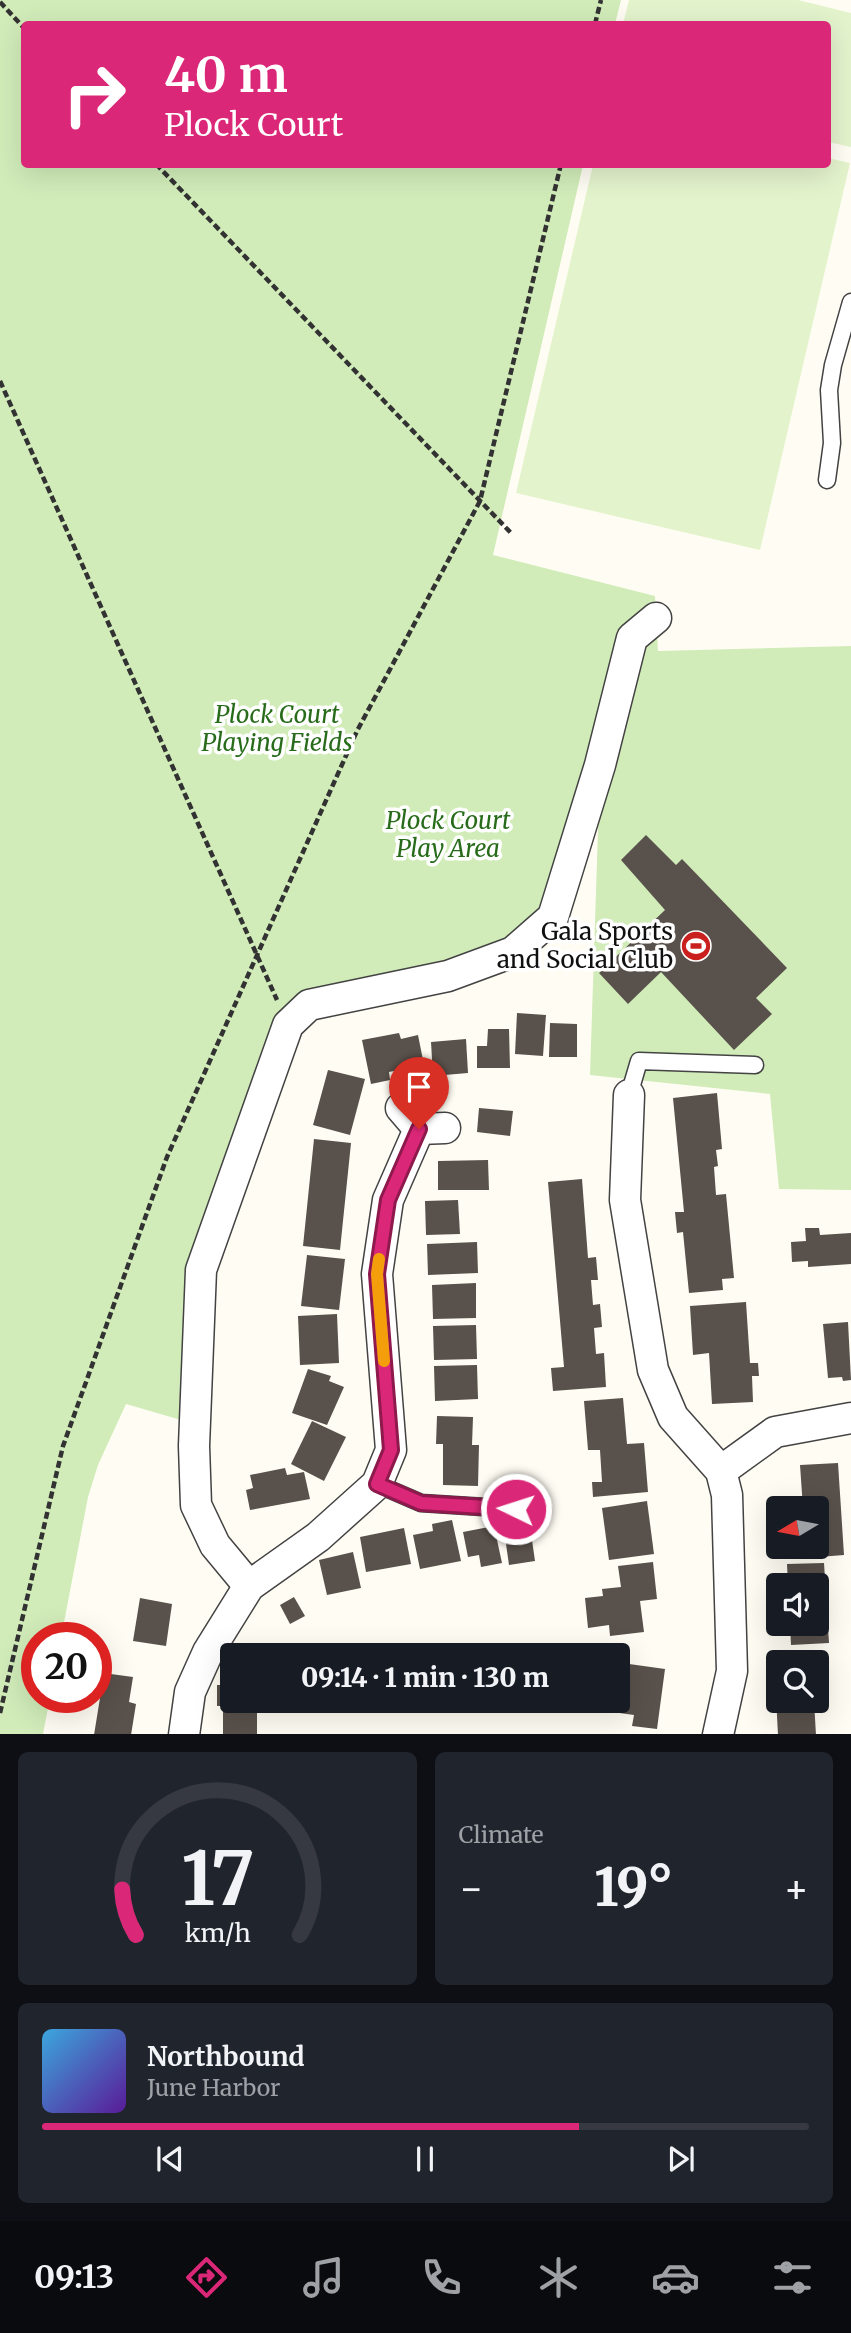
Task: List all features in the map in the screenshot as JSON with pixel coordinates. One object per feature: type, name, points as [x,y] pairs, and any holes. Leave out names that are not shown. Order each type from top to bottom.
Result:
[{"type":"street","points":[[249,1586],[215,1545],[196,1504],[194,1446],[201,1270],[288,1025],[309,1005],[448,976],[513,952],[553,917],[600,765],[632,638],[656,618]]},
{"type":"street","points":[[629,1095],[613,1157],[625,1200],[653,1370],[673,1417],[721,1471],[727,1495],[732,1671],[718,1734]]},
{"type":"street","points":[[184,1734],[190,1692],[208,1652],[249,1586],[318,1537],[377,1484],[391,1450],[377,1274],[388,1200],[422,1121]]},
{"type":"street","points":[[721,1471],[775,1432],[851,1418]]},
{"type":"lane","points":[[827,480],[832,443],[829,390],[833,365],[851,302]]},
{"type":"lane","points":[[629,1095],[639,1061],[755,1065]]},
{"type":"lane","points":[[377,1484],[421,1503],[516,1509]]},
{"type":"path","points":[[596,21],[601,0]]},
{"type":"path","points":[[0,2],[21,25]]},
{"type":"path","points":[[160,168],[512,534]]},
{"type":"path","points":[[0,1713],[64,1446],[167,1157],[357,731],[480,501],[560,168]]},
{"type":"path","points":[[0,381],[288,1025]]},
{"type":"green space","name":"Plock Court Playing Fields","points":[[0,0],[621,0],[616,21],[21,21],[21,168],[582,168],[493,555],[655,596],[658,651],[851,646],[851,1190],[779,1189],[770,1094],[590,1075],[600,769],[553,917],[513,952],[309,1005],[201,1270],[195,1424],[126,1404],[98,1465],[88,1497],[64,1622],[21,1622],[21,1713],[47,1713],[43,1734],[0,1734]]},
{"type":"green space","points":[[629,0],[798,0],[851,13],[851,147],[831,143],[831,21],[624,21]]},
{"type":"green space","points":[[831,159],[850,163],[760,550],[516,493],[592,168],[831,168]]},
{"type":"building","name":"Gala Sports and Social Club","points":[[646,835],[676,865],[682,859],[787,968],[756,998],[772,1014],[734,1050],[661,972],[628,1004],[599,973],[665,910],[621,860]]},
{"type":"building","points":[[517,1013],[546,1015],[543,1056],[515,1054]]},
{"type":"building","points":[[550,1023],[577,1024],[577,1057],[549,1057]]},
{"type":"building","points":[[488,1029],[509,1029],[510,1068],[477,1068],[477,1046],[487,1046]]},
{"type":"building","points":[[399,1033],[401,1039],[418,1035],[424,1065],[389,1072],[390,1080],[371,1084],[362,1040]]},
{"type":"building","points":[[466,1039],[468,1073],[433,1076],[431,1042]]},
{"type":"building","points":[[328,1070],[365,1079],[350,1135],[313,1125]]},
{"type":"building","points":[[717,1093],[722,1149],[716,1150],[716,1195],[726,1194],[734,1278],[722,1279],[723,1290],[689,1293],[683,1232],[677,1233],[675,1212],[684,1212],[673,1098]]},
{"type":"building","points":[[479,1108],[513,1111],[510,1136],[477,1132]]},
{"type":"building","points":[[314,1139],[351,1143],[340,1250],[303,1246]]},
{"type":"building","points":[[488,1160],[489,1190],[438,1190],[438,1161]]},
{"type":"building","points":[[582,1179],[588,1258],[596,1257],[598,1280],[591,1280],[593,1305],[600,1304],[602,1327],[594,1328],[596,1354],[604,1353],[606,1387],[553,1391],[551,1368],[564,1367],[548,1182]]},
{"type":"building","points":[[458,1200],[460,1234],[426,1235],[425,1201]]},
{"type":"building","points":[[805,1228],[819,1228],[820,1235],[851,1233],[851,1264],[808,1267],[808,1261],[792,1262],[791,1242],[806,1241]]},
{"type":"building","points":[[477,1242],[478,1273],[428,1275],[427,1244]]},
{"type":"building","points":[[307,1255],[345,1259],[339,1310],[301,1306]]},
{"type":"building","points":[[476,1283],[476,1318],[433,1319],[432,1285]]},
{"type":"building","points":[[746,1302],[750,1363],[758,1363],[759,1376],[752,1376],[753,1402],[712,1404],[709,1353],[693,1355],[690,1306]]},
{"type":"building","points":[[337,1314],[339,1363],[300,1365],[298,1316]]},
{"type":"building","points":[[848,1322],[851,1380],[843,1381],[842,1377],[828,1378],[823,1324]]},
{"type":"building","points":[[476,1325],[477,1359],[434,1360],[433,1326]]},
{"type":"building","points":[[477,1365],[478,1399],[435,1401],[434,1366]]},
{"type":"building","points":[[308,1369],[331,1376],[329,1381],[344,1387],[327,1425],[292,1413]]},
{"type":"building","points":[[623,1398],[627,1444],[644,1443],[648,1492],[593,1497],[592,1482],[602,1482],[600,1450],[588,1450],[584,1401]]},
{"type":"building","points":[[437,1416],[473,1417],[472,1445],[479,1445],[478,1486],[443,1485],[443,1444],[436,1444]]},
{"type":"building","points":[[312,1421],[346,1437],[324,1481],[291,1464]]},
{"type":"building","points":[[838,1463],[844,1555],[830,1556],[830,1496],[802,1496],[800,1465]]},
{"type":"building","points":[[285,1468],[287,1475],[304,1472],[310,1499],[250,1510],[246,1490],[253,1488],[250,1475]]},
{"type":"building","points":[[647,1501],[654,1554],[609,1560],[602,1508]]},
{"type":"building","points":[[452,1520],[461,1561],[420,1569],[413,1535],[433,1531],[432,1524]]},
{"type":"building","points":[[494,1526],[502,1563],[481,1567],[479,1555],[468,1557],[463,1532]]},
{"type":"building","points":[[530,1526],[535,1561],[509,1565],[504,1530]]},
{"type":"building","points":[[404,1528],[411,1564],[366,1572],[360,1537]]},
{"type":"building","points":[[353,1552],[361,1588],[327,1595],[319,1560]]},
{"type":"building","points":[[653,1562],[657,1599],[640,1601],[644,1632],[610,1636],[609,1625],[588,1628],[585,1598],[603,1596],[602,1589],[621,1587],[618,1566]]},
{"type":"building","points":[[824,1563],[825,1573],[787,1573],[787,1564]]},
{"type":"building","points":[[294,1597],[305,1616],[290,1624],[280,1605]]},
{"type":"building","points":[[140,1598],[172,1604],[166,1646],[133,1641]]},
{"type":"building","points":[[791,1636],[829,1636],[829,1643],[791,1645]]},
{"type":"building","points":[[630,1664],[665,1669],[657,1729],[632,1726],[634,1715],[620,1713],[630,1713]]},
{"type":"building","points":[[112,1674],[133,1677],[129,1702],[136,1704],[131,1734],[94,1734],[98,1713],[112,1713]]},
{"type":"building","points":[[217,1685],[220,1685],[220,1706],[217,1706]]},
{"type":"building","points":[[223,1713],[257,1713],[257,1734],[223,1734]]},
{"type":"building","points":[[777,1713],[815,1713],[816,1734],[778,1734]]},
{"type":"slow traffic","points":[[379,1259],[377,1274],[384,1361]]},
{"type":"place","name":"Gala Sports and Social Club","points":[[696,946]]},
{"type":"route","points":[[419,1129],[388,1200],[377,1274],[391,1450],[377,1484],[421,1503],[516,1509]]},
{"type":"park label","name":"Plock Court Play Area","points":[[448,835]]}]
